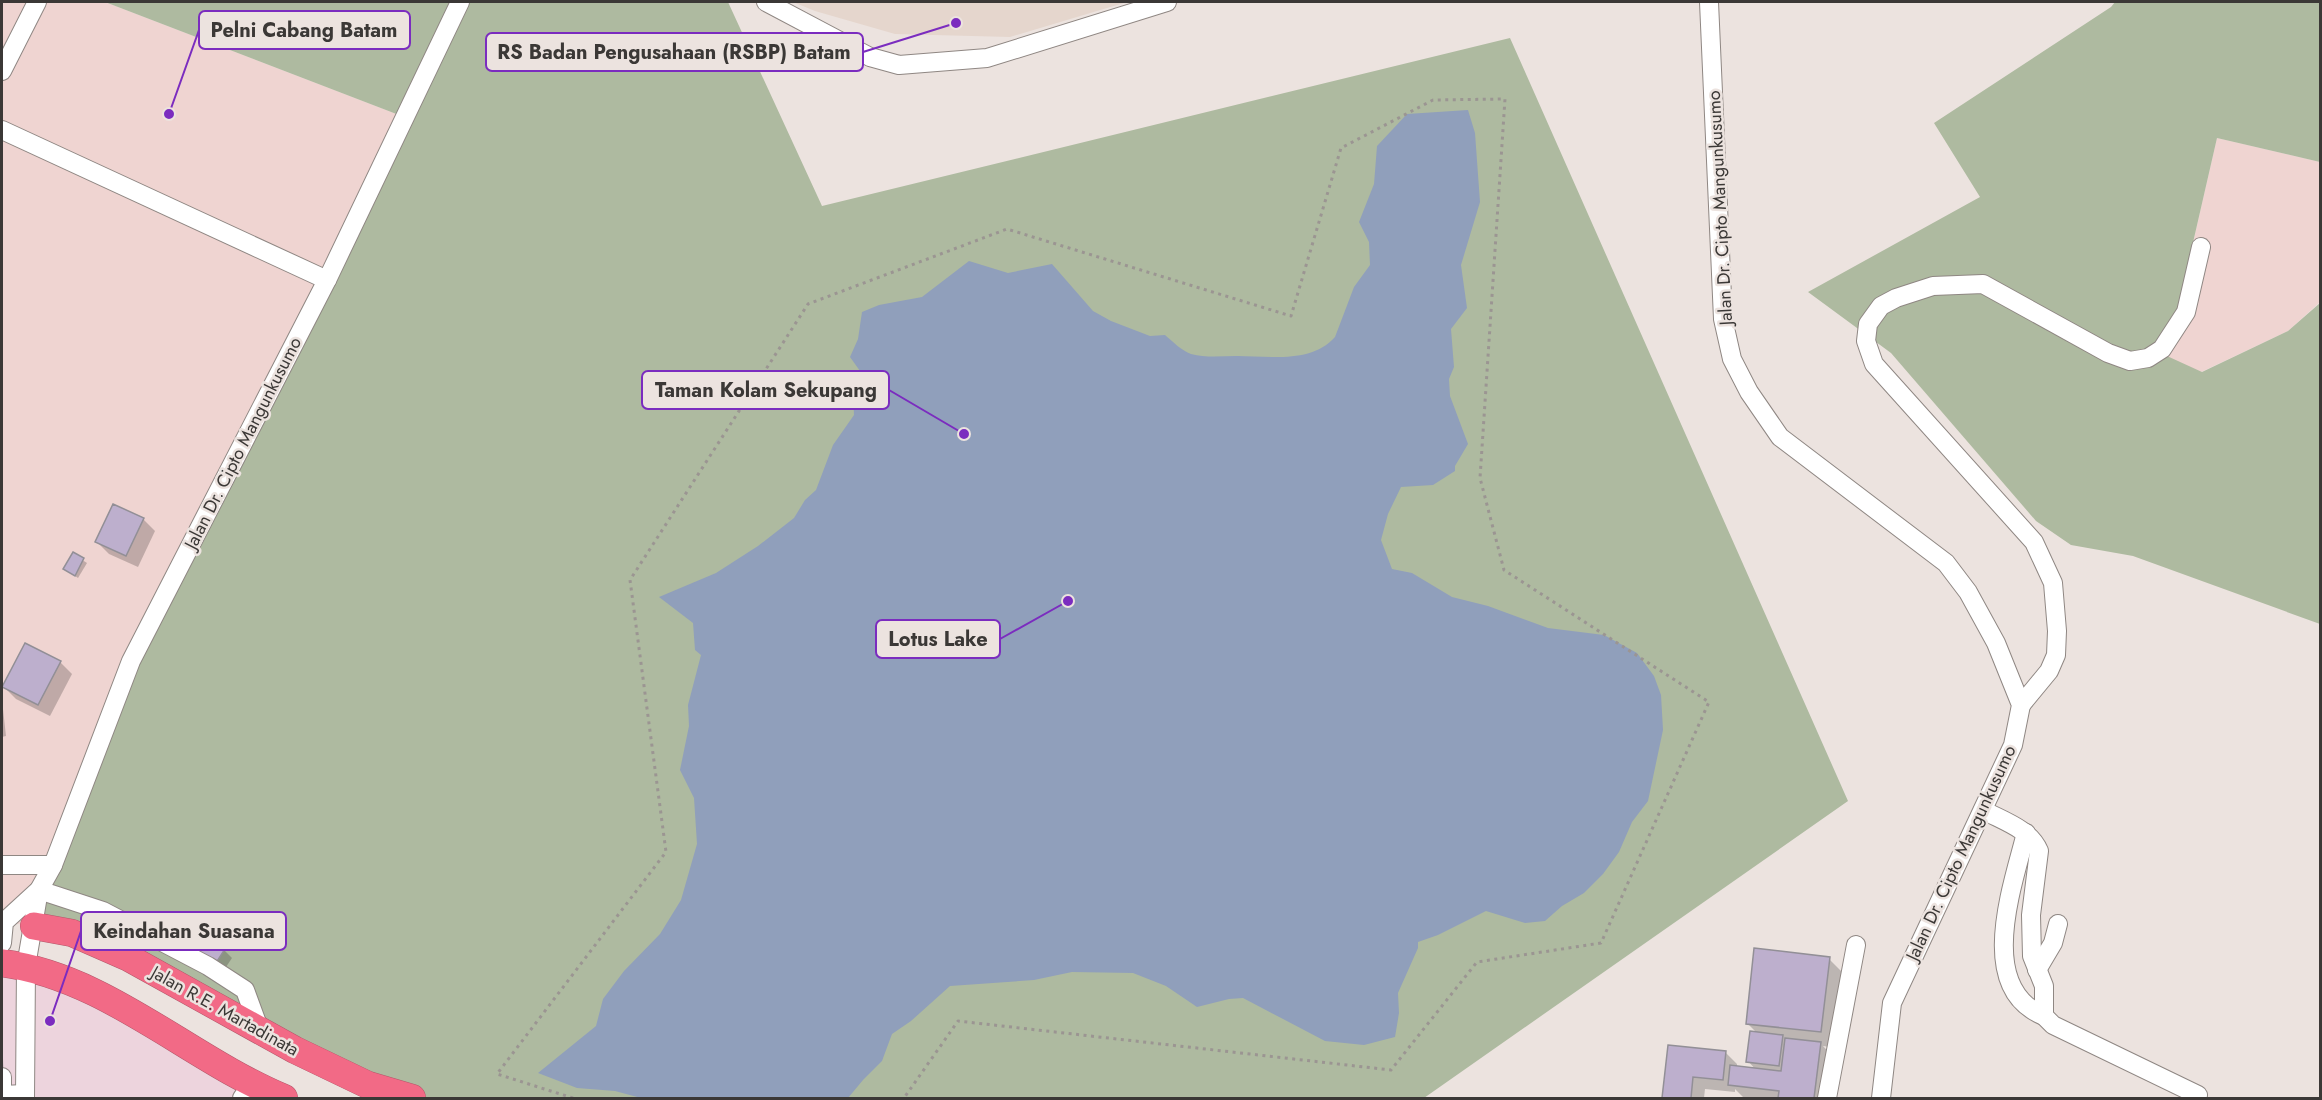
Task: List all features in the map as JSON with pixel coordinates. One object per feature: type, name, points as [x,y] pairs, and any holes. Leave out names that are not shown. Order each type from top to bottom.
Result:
[{"type":"highway","name":"Jalan R.E. Martadinata","points":[[34,926],[72,933],[129,958],[294,1050],[368,1085],[412,1098]]},
{"type":"highway","points":[[14,965],[64,978],[105,997],[246,1091],[284,1098]]},
{"type":"street","points":[[2,70],[37,2]]},
{"type":"street","name":"Jalan Dr. Cipto Mangunkusumo","points":[[3,922],[39,890],[53,865],[131,661],[327,279],[460,2]]},
{"type":"street","points":[[766,2],[870,57],[899,64],[987,58],[1167,2]]},
{"type":"street","name":"Jalan Dr. Cipto Mangunkusumo","points":[[1710,2],[1723,319],[1732,359],[1749,392],[1780,437],[1946,563],[1968,592],[1996,643],[2021,705],[2013,745],[1892,1003],[1881,1098]]},
{"type":"street","points":[[2,130],[327,279]]},
{"type":"street","points":[[2021,705],[2049,671],[2056,655],[2057,631],[2053,583],[2034,542],[1874,364],[1866,341],[1868,324],[1881,306],[1896,298],[1933,286],[1983,284],[2108,353],[2130,361],[2148,358],[2162,349],[2186,312],[2200,247]]},
{"type":"street","points":[[1983,810],[2026,833],[2036,843],[2039,850],[2031,915],[2032,956],[2044,986],[2044,1016]]},
{"type":"street","points":[[2026,833],[2006,914],[2004,958],[2007,980],[2025,1002],[2052,1025],[2198,1095]]},
{"type":"street","points":[[2,865],[53,865]]},
{"type":"street","points":[[39,890],[102,911],[208,966],[245,990],[260,1031]]},
{"type":"street","name":"Jalan Dr. Cipto Mangunkusumo","points":[[25,1096],[14,965],[34,926],[39,890]]},
{"type":"street","points":[[2,943],[3,922]]},
{"type":"street","name":"Jalan R.E. Martadinata","points":[[3,922],[34,926]]},
{"type":"street","points":[[2037,970],[2053,944],[2058,924]]},
{"type":"street","points":[[1827,1098],[1856,945]]},
{"type":"street","points":[[2,1077],[2,1097],[25,1096]]},
{"type":"path","points":[[573,1098],[497,1074],[666,852],[630,580],[808,304],[1007,229],[1291,316],[1341,148],[1433,100],[1505,99],[1480,478],[1504,570],[1709,702],[1601,943],[1478,963],[1391,1070],[958,1021],[904,1098]]},
{"type":"shaded area","points":[[2,2],[105,2],[399,115],[34,926],[2,922]]},
{"type":"shaded area","points":[[793,2],[1127,2],[1010,37],[895,34],[815,11]]},
{"type":"shaded area","points":[[2217,138],[2320,162],[2320,302],[2288,331],[2201,372],[2167,357]]},
{"type":"shaded area","points":[[2,971],[54,987],[124,1019],[247,1098],[2,1098]]},
{"type":"green space","points":[[105,2],[728,2],[822,206],[1510,38],[1848,801],[1424,1098],[412,1098],[34,926],[131,661],[399,115]]},
{"type":"green space","points":[[2115,2],[2320,2],[2320,162],[2217,138],[2167,356],[2202,372],[2288,331],[2320,303],[2320,624],[2133,556],[2071,545],[2036,521],[1891,353],[1808,292],[1980,197],[1934,123],[2111,7]]},
{"type":"water","points":[[1468,110],[1475,133],[1480,202],[1461,265],[1467,308],[1451,329],[1454,367],[1449,379],[1450,396],[1468,444],[1455,466],[1455,471],[1433,485],[1401,487],[1388,514],[1381,540],[1392,569],[1412,573],[1452,597],[1488,606],[1548,628],[1604,635],[1637,653],[1654,676],[1661,695],[1663,730],[1648,801],[1632,822],[1619,852],[1603,874],[1584,893],[1562,906],[1545,921],[1525,923],[1486,911],[1438,935],[1418,942],[1418,948],[1398,993],[1399,1013],[1395,1037],[1364,1045],[1325,1041],[1243,998],[1197,1007],[1166,986],[1133,973],[1072,972],[1034,980],[950,986],[911,1021],[892,1034],[882,1061],[848,1098],[641,1098],[615,1091],[577,1088],[538,1073],[596,1026],[603,999],[624,971],[660,934],[681,900],[697,844],[694,798],[680,770],[689,726],[688,705],[701,655],[695,650],[693,623],[659,597],[716,573],[758,546],[794,518],[805,500],[816,490],[833,445],[854,415],[853,394],[860,371],[850,357],[858,339],[862,312],[879,305],[922,297],[969,261],[1008,273],[1052,264],[1093,311],[1111,321],[1150,336],[1165,335],[1191,354],[1289,357],[1314,351],[1325,346],[1335,337],[1354,287],[1370,265],[1369,242],[1359,222],[1374,184],[1377,146],[1407,114]]},
{"type":"building","points":[[113,504],[144,518],[126,556],[95,542]]},
{"type":"building","points":[[73,552],[84,558],[75,576],[63,569]]},
{"type":"building","points":[[25,643],[61,661],[38,705],[2,687]]},
{"type":"building","points":[[194,928],[225,949],[216,963],[185,943]]},
{"type":"building","points":[[1754,948],[1830,957],[1821,1032],[1746,1024]]},
{"type":"building","points":[[1750,1031],[1783,1035],[1779,1066],[1746,1062]]},
{"type":"building","points":[[1785,1038],[1821,1042],[1814,1098],[1778,1098],[1779,1091],[1728,1085],[1730,1065],[1781,1071]]},
{"type":"building","points":[[1668,1045],[1726,1051],[1723,1080],[1693,1077],[1691,1098],[1662,1098]]},
{"type":"place","name":"RS Badan Pengusahaan (RSBP) Batam","points":[[956,23]]},
{"type":"place","name":"Pelni Cabang Batam","points":[[169,114]]},
{"type":"place","name":"Taman Kolam Sekupang","points":[[964,434]]},
{"type":"place","name":"Lotus Lake","points":[[1068,601]]},
{"type":"place","name":"Keindahan Suasana","points":[[50,1021]]}]
